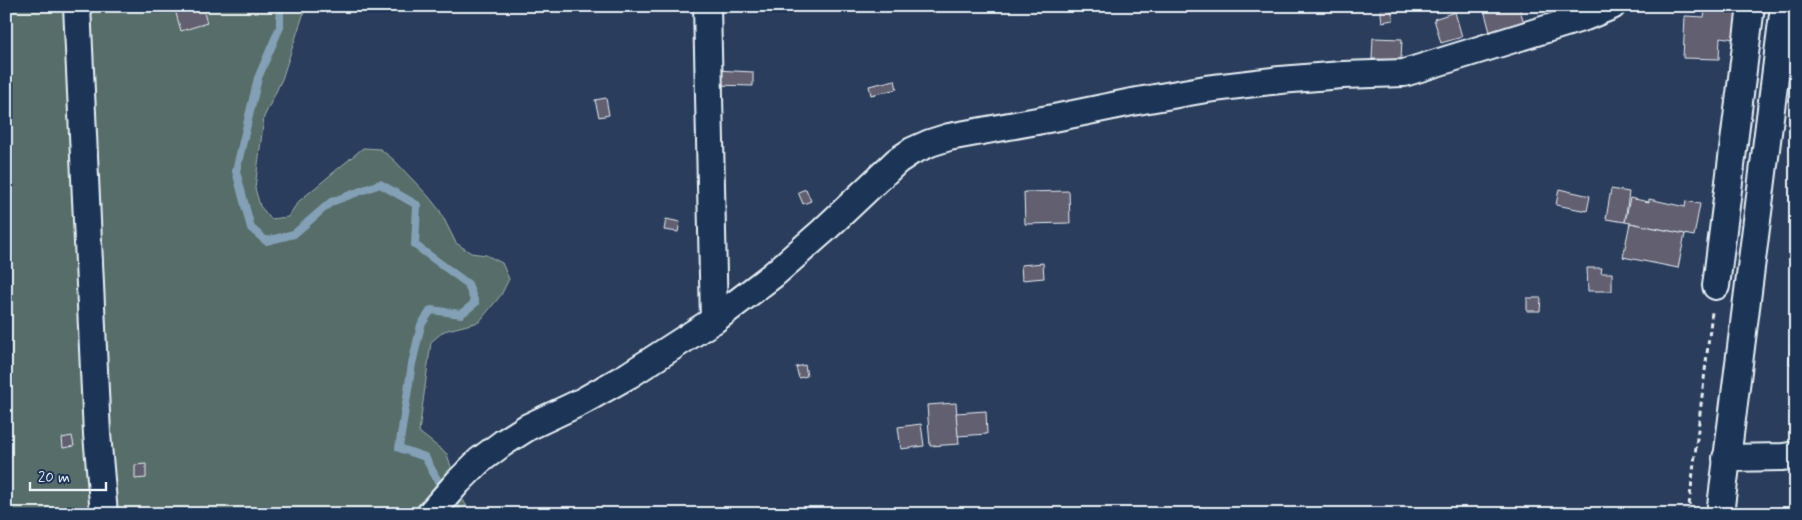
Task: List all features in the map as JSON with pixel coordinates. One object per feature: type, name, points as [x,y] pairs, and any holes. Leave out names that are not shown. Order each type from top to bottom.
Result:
[{"type":"street","points":[[77,6],[97,434],[104,514]]},
{"type":"street","points":[[707,6],[714,320]]},
{"type":"street","points":[[430,514],[458,482],[480,461],[503,444],[528,427],[581,402],[629,375],[714,320],[823,232],[896,161],[930,143],[949,137],[1206,89],[1280,80],[1404,73],[1585,17],[1612,6]]},
{"type":"street","points":[[1716,286],[1751,6]]},
{"type":"street","points":[[1720,514],[1784,6]]},
{"type":"street","points":[[1726,458],[1796,455]]},
{"type":"path","points":[[1688,514],[1716,286]]},
{"type":"green space","points":[[6,6],[306,6],[282,79],[264,117],[255,188],[260,206],[271,219],[288,217],[298,202],[363,148],[380,149],[394,160],[429,197],[440,211],[456,243],[471,253],[486,255],[502,263],[509,279],[501,295],[479,322],[444,331],[431,342],[419,432],[447,454],[460,495],[469,510],[474,514],[421,514],[418,511],[416,514],[6,514]]},
{"type":"building","points":[[174,6],[202,6],[207,23],[181,31]]},
{"type":"building","points":[[1380,6],[1391,6],[1393,20],[1382,22]]},
{"type":"building","points":[[1483,6],[1519,6],[1524,23],[1490,32]]},
{"type":"building","points":[[1706,6],[1739,6],[1735,39],[1720,37],[1719,59],[1683,58],[1685,16],[1704,17]]},
{"type":"building","points":[[1455,12],[1462,37],[1441,43],[1434,19]]},
{"type":"building","points":[[1373,38],[1402,39],[1401,60],[1372,59]]},
{"type":"building","points":[[715,70],[753,72],[753,86],[715,85]]},
{"type":"building","points":[[895,80],[897,89],[871,95],[869,86]]},
{"type":"building","points":[[606,98],[609,115],[599,117],[595,100]]},
{"type":"building","points":[[806,189],[811,201],[803,204],[798,192]]},
{"type":"building","points":[[1559,189],[1590,196],[1587,211],[1556,205]]},
{"type":"building","points":[[1611,189],[1629,192],[1625,222],[1606,219]]},
{"type":"building","points":[[1069,191],[1070,223],[1025,224],[1024,192]]},
{"type":"building","points":[[1630,198],[1649,202],[1649,199],[1685,207],[1686,201],[1700,204],[1694,236],[1625,222]]},
{"type":"building","points":[[666,219],[680,222],[678,232],[664,230]]},
{"type":"building","points":[[1630,223],[1685,234],[1678,268],[1623,257]]},
{"type":"building","points":[[1043,263],[1044,278],[1022,280],[1021,265]]},
{"type":"building","points":[[1587,268],[1602,268],[1601,273],[1612,273],[1612,291],[1588,291]]},
{"type":"building","points":[[1527,298],[1541,298],[1540,311],[1527,311]]},
{"type":"building","points":[[1791,337],[1796,337],[1796,364],[1789,364]]},
{"type":"building","points":[[805,365],[807,376],[799,378],[796,367]]},
{"type":"building","points":[[956,403],[959,444],[930,446],[927,405]]},
{"type":"building","points":[[986,411],[987,434],[958,436],[956,413]]},
{"type":"building","points":[[921,424],[924,446],[901,449],[898,427]]},
{"type":"building","points":[[72,436],[74,446],[63,448],[62,438]]},
{"type":"building","points":[[146,464],[146,478],[135,479],[135,465]]},
{"type":"building","points":[[1796,510],[1796,514],[1767,514],[1767,512]]},
{"type":"waterway","points":[[280,6],[280,27],[258,78],[236,171],[251,228],[266,241],[294,234],[331,202],[380,184],[417,205],[415,245],[468,284],[475,303],[461,314],[431,310],[421,325],[412,364],[399,448],[425,457],[448,500],[462,514]]}]
